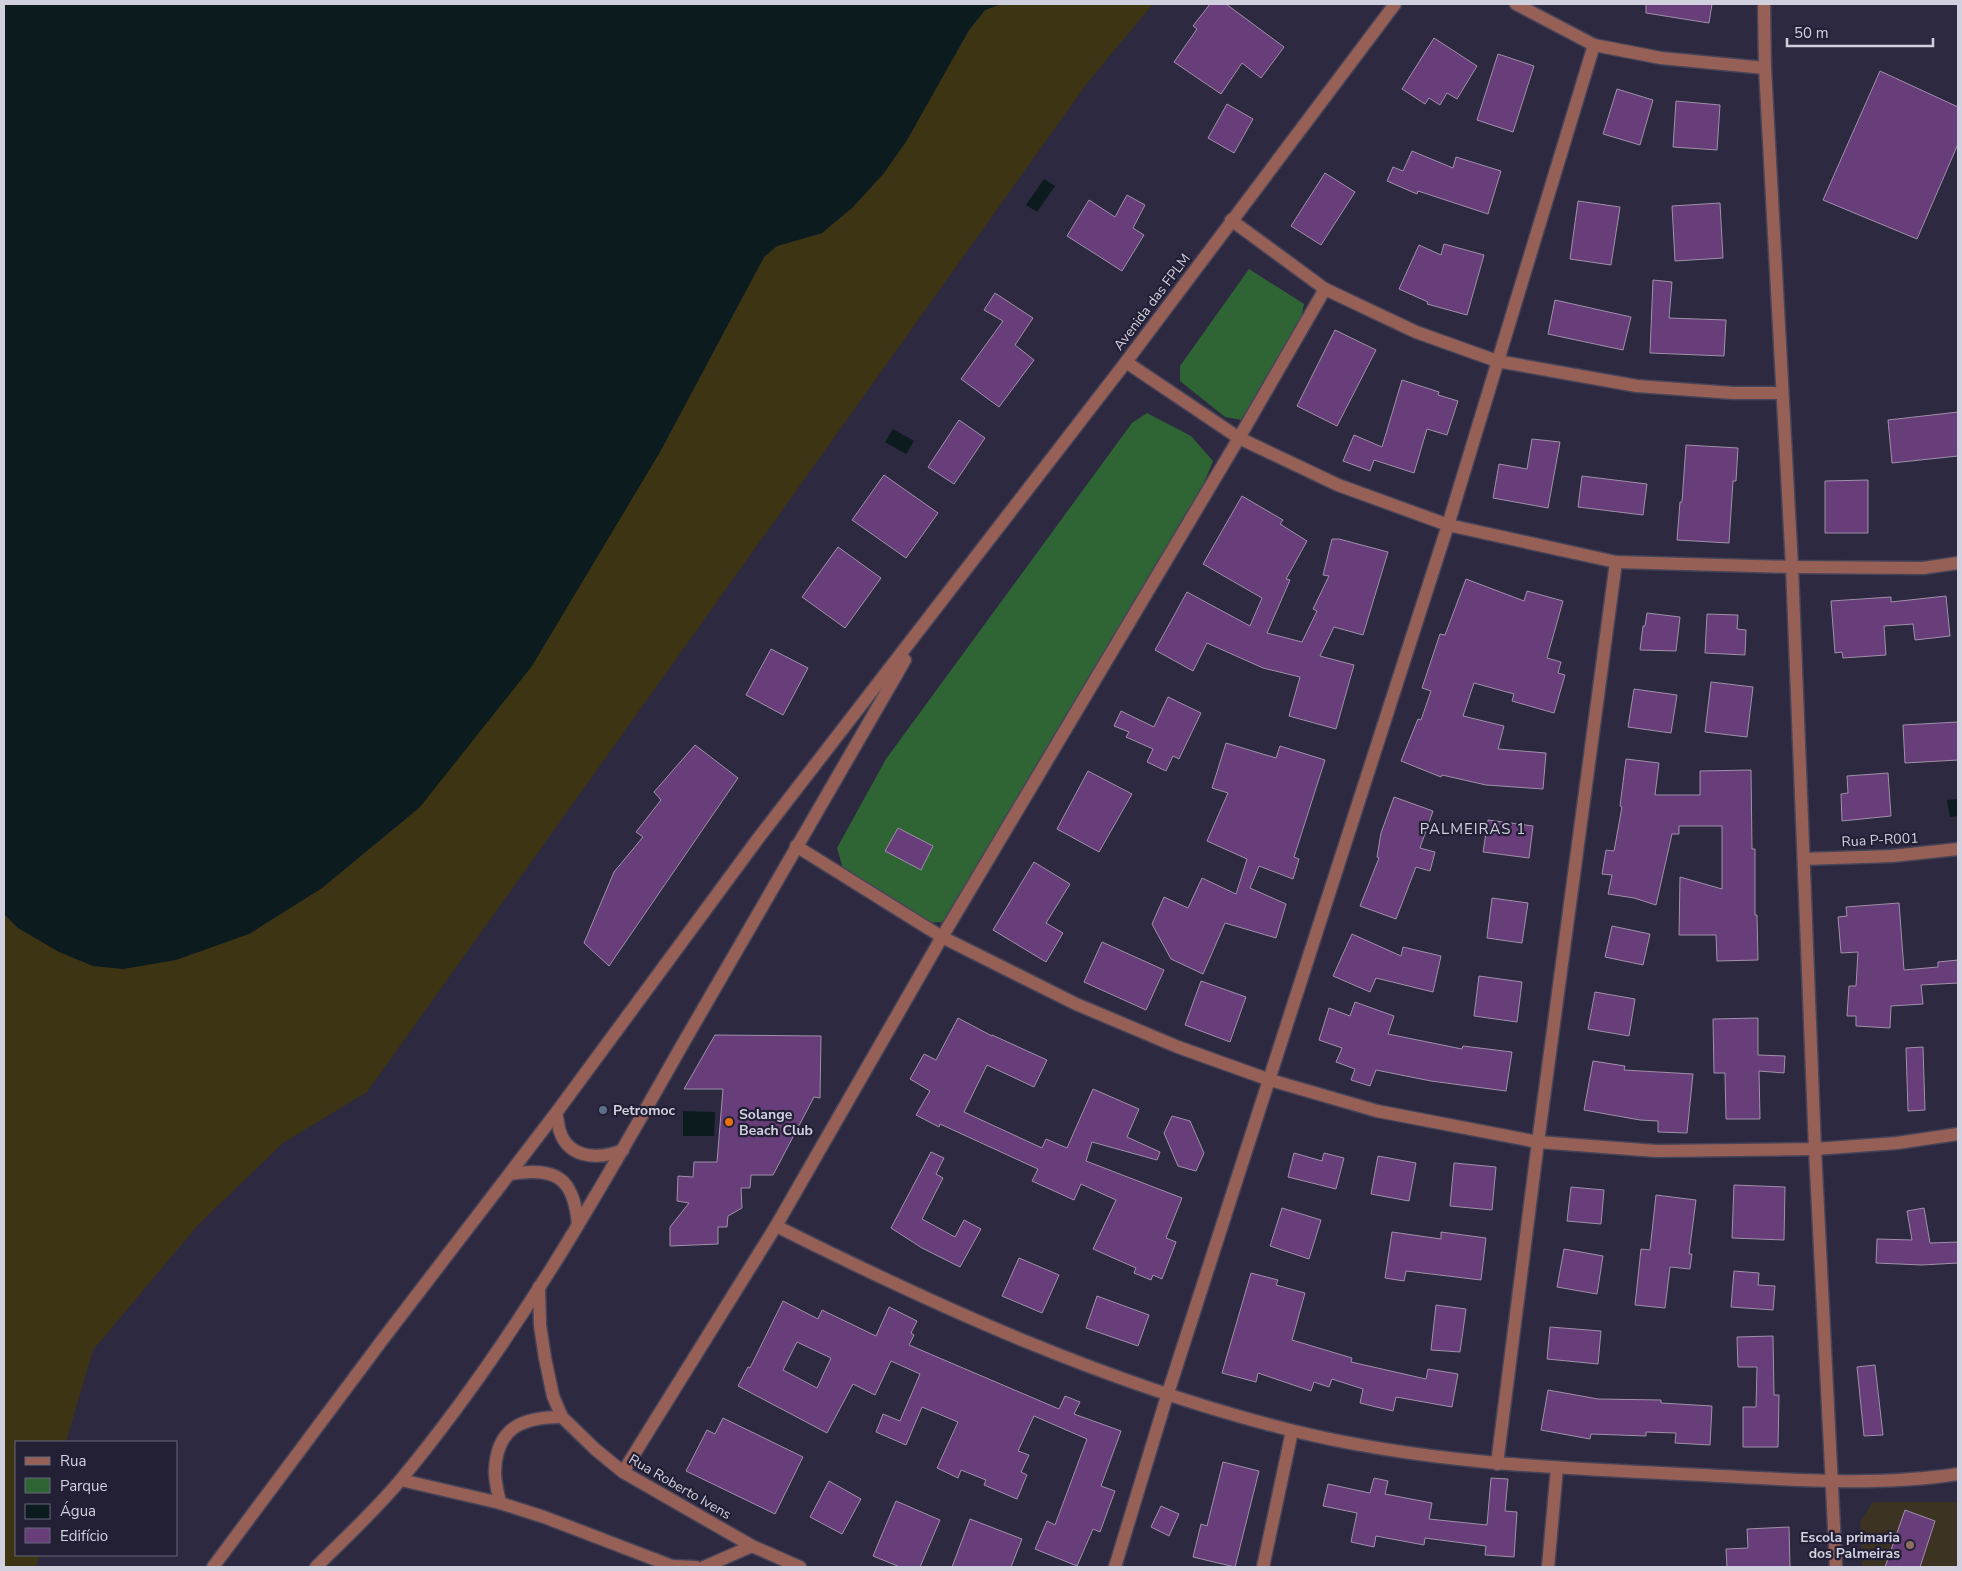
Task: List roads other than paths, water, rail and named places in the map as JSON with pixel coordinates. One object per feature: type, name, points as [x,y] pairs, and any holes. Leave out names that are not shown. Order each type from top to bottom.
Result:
[{"type":"street","name":"Avenida das FPLM","points":[[930,617],[1126,362],[1395,4]]},
{"type":"street","points":[[1516,4],[1594,45],[1661,58],[1765,68]]},
{"type":"street","points":[[1764,4],[1765,68],[1792,567],[1815,1149],[1836,1567]]},
{"type":"street","points":[[1115,1567],[1167,1396],[1448,525],[1594,45]]},
{"type":"street","points":[[1232,220],[1325,289],[1416,332],[1497,361],[1637,386],[1733,393],[1782,393]]},
{"type":"street","points":[[623,1472],[776,1226],[942,937],[1239,438],[1325,289]]},
{"type":"street","points":[[1126,362],[1239,438],[1338,484],[1448,525],[1616,562],[1792,567],[1924,568],[1958,563]]},
{"type":"street","points":[[1496,1464],[1616,562]]},
{"type":"street","points":[[316,1567],[401,1480],[475,1386],[539,1288],[623,1150],[796,846],[930,617]]},
{"type":"street","points":[[213,1567],[383,1339],[556,1113],[757,840],[930,617]]},
{"type":"street","points":[[796,846],[942,937],[1076,1004],[1178,1047],[1270,1080],[1378,1111],[1538,1142],[1656,1151],[1815,1149],[1897,1142],[1958,1134]]},
{"type":"street","name":"Rua P-R001","points":[[1804,859],[1892,856],[1958,849]]},
{"type":"street","points":[[556,1113],[560,1133],[574,1150],[585,1155],[598,1156],[623,1150]]},
{"type":"street","points":[[510,1174],[530,1171],[547,1172],[561,1180],[570,1190],[576,1207],[578,1225]]},
{"type":"street","points":[[776,1226],[932,1302],[1043,1350],[1167,1396],[1292,1431],[1391,1450],[1496,1464],[1557,1468],[1831,1481],[1928,1478],[1958,1474]]},
{"type":"street","name":"Rua Roberto Ivens","points":[[539,1288],[540,1325],[545,1358],[553,1396],[562,1417],[594,1449],[623,1472],[752,1546],[800,1567]]},
{"type":"street","points":[[500,1503],[495,1472],[500,1449],[508,1433],[519,1423],[540,1417],[562,1417]]},
{"type":"street","points":[[1263,1567],[1292,1431]]},
{"type":"street","points":[[1548,1567],[1557,1468]]},
{"type":"street","points":[[401,1480],[500,1503],[544,1517],[672,1566],[696,1567]]},
{"type":"street","points":[[704,1567],[752,1546]]},
{"type":"water","points":[[4,4],[1001,4],[985,10],[969,30],[907,140],[884,173],[853,207],[822,233],[777,246],[764,257],[660,452],[532,666],[420,807],[322,888],[249,934],[176,960],[123,969],[93,966],[59,952],[18,928],[4,914]]},
{"type":"water","points":[[1044,179],[1055,186],[1037,212],[1026,205]]},
{"type":"water","points":[[893,429],[914,441],[906,454],[885,442]]},
{"type":"water","points":[[1958,799],[1958,816],[1950,817],[1947,800]]},
{"type":"water","points":[[683,1111],[715,1112],[714,1136],[683,1136]]},
{"type":"place","name":"Petromoc","points":[[603,1110]]},
{"type":"place","name":"Solange Beach Club","points":[[729,1122]]},
{"type":"place","name":"Escola primaria dos Palmeiras","points":[[1910,1545]]},
{"type":"district","name":"PALMEIRAS 1","points":[[1473,829]]}]
